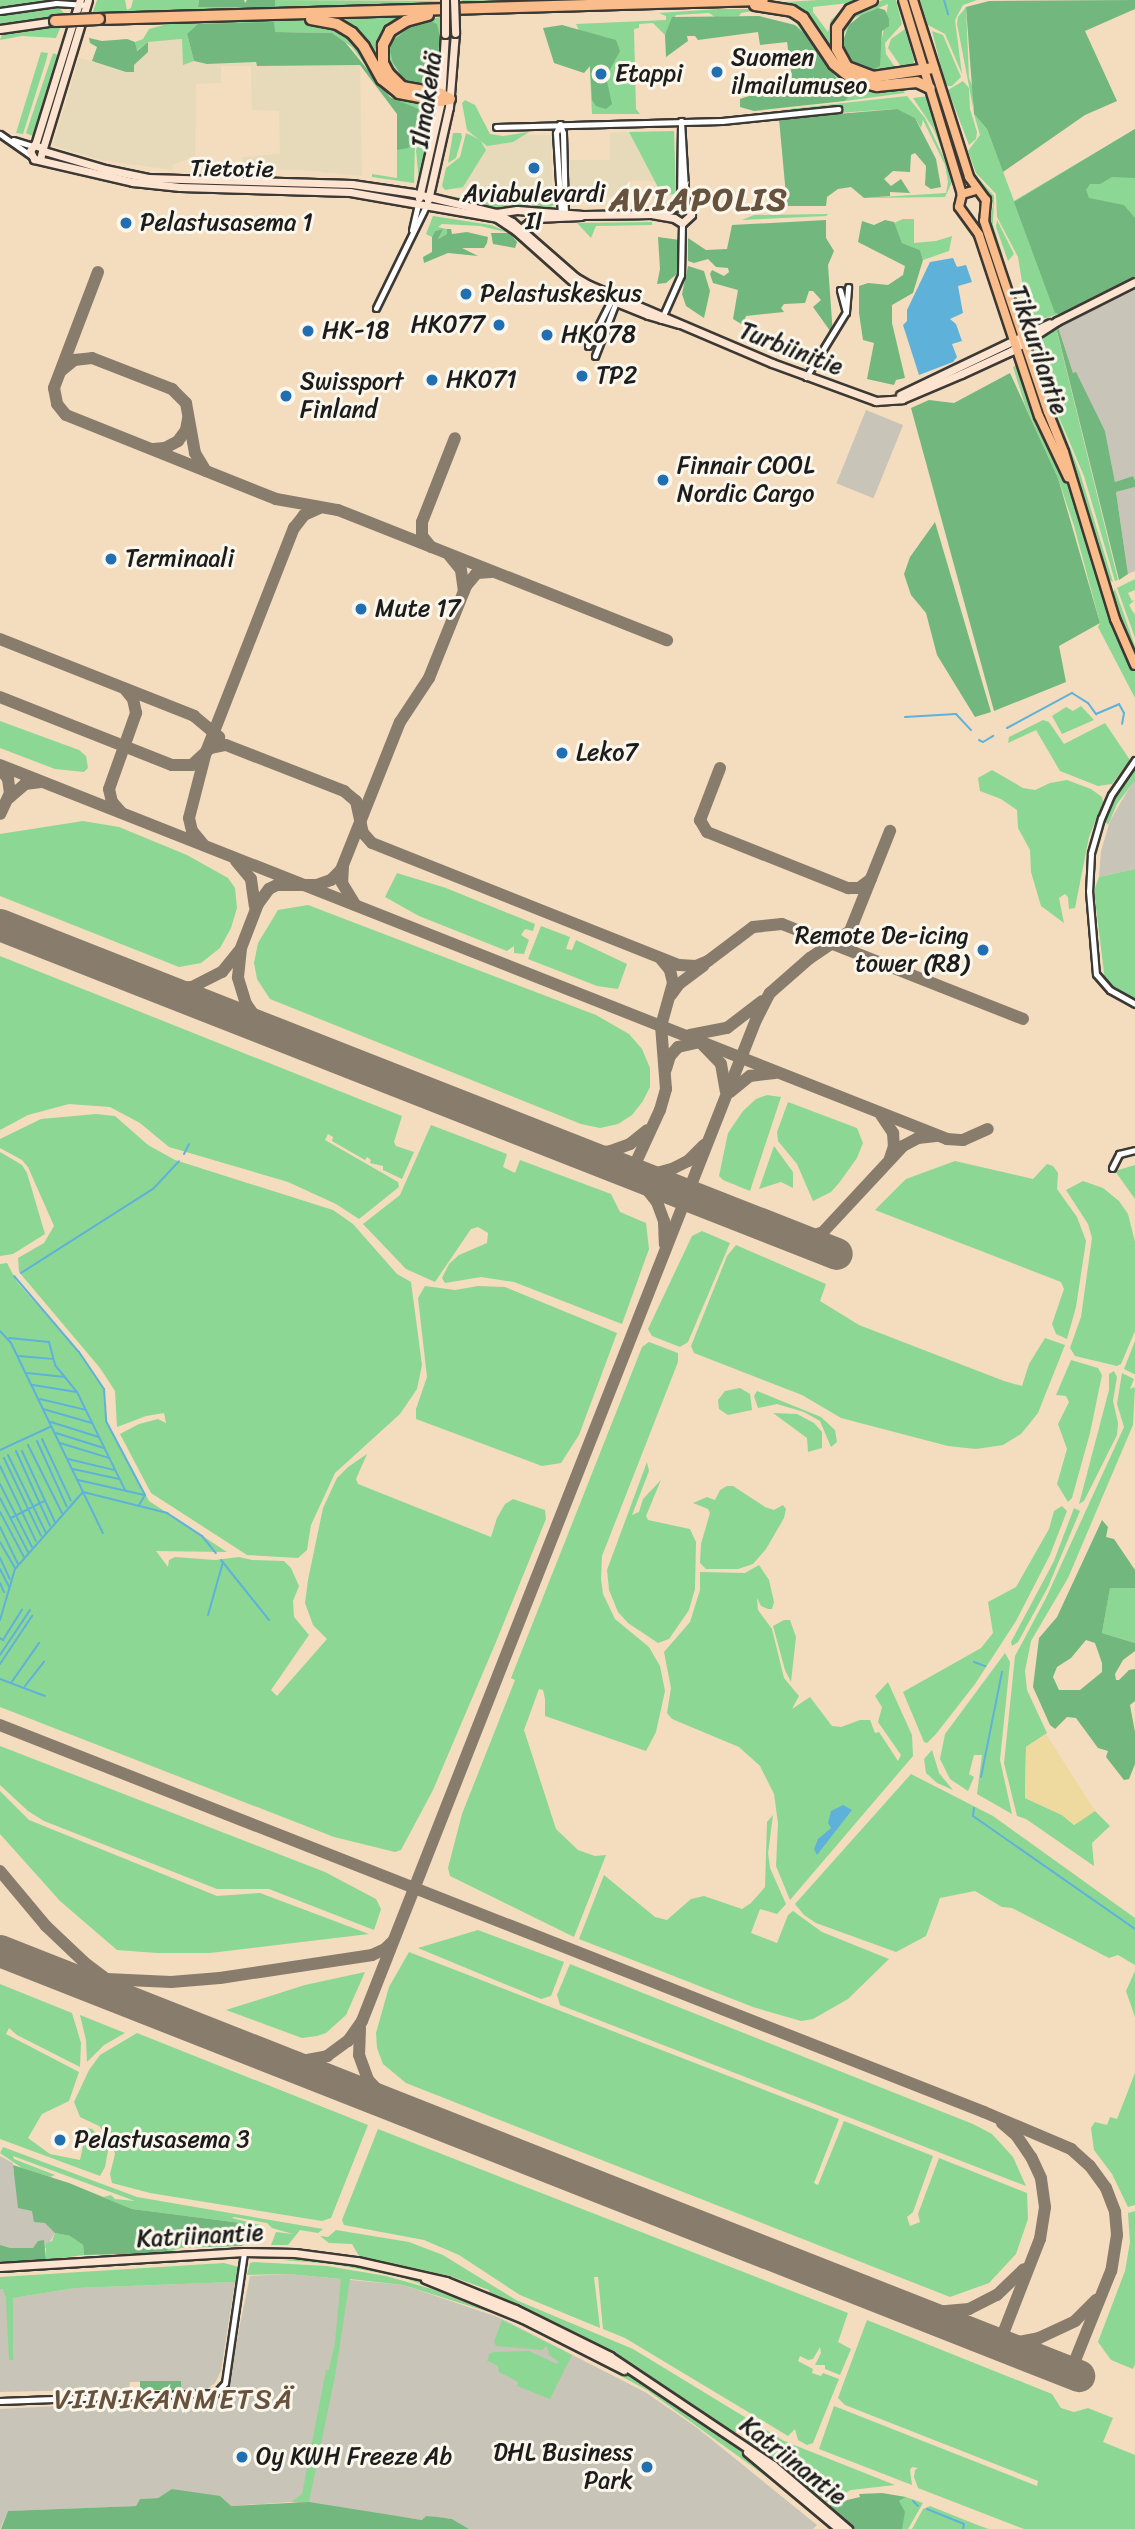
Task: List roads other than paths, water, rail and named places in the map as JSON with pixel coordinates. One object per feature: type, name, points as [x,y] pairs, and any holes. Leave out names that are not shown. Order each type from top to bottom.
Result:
[{"type":"highway","points":[[55,21],[283,14],[445,5],[763,0]]},
{"type":"highway","points":[[872,0],[850,10],[840,22],[835,42],[842,61],[852,71],[873,78],[928,70]]},
{"type":"highway","points":[[730,2],[792,12],[811,26],[834,64],[845,75],[870,85],[917,82],[930,88]]},
{"type":"highway","points":[[444,98],[397,84],[385,68],[382,49],[388,34],[400,23],[445,5]]},
{"type":"highway","points":[[283,14],[325,21],[345,28],[359,40],[389,87],[410,97],[444,98]]},
{"type":"highway","points":[[897,84],[928,70]]},
{"type":"main road","name":"Ilmakehä","points":[[428,201],[455,33],[454,0]]},
{"type":"main road","points":[[903,0],[912,14],[928,70],[969,177],[976,190],[985,197],[984,211],[975,217],[965,216],[958,205],[962,194],[930,88],[928,70]]},
{"type":"main road","points":[[912,14],[913,0]]},
{"type":"main road","points":[[31,156],[84,2]]},
{"type":"main road","points":[[42,153],[84,2]]},
{"type":"main road","name":"Ilmakehä","points":[[419,199],[444,98],[445,5]]},
{"type":"main road","points":[[0,29],[55,21]]},
{"type":"main road","points":[[34,145],[42,153]]},
{"type":"main road","points":[[31,156],[42,153]]},
{"type":"main road","name":"Tietotie","points":[[42,153],[148,177],[352,184],[428,201]]},
{"type":"main road","points":[[962,194],[976,190]]},
{"type":"main road","points":[[428,201],[496,213],[652,215],[679,210],[691,215],[682,223],[679,210]]},
{"type":"main road","points":[[428,201],[497,218],[519,229]]},
{"type":"main road","name":"Tikkurilantie","points":[[984,211],[984,220],[1078,497],[1115,620],[1135,665]]},
{"type":"main road","points":[[519,229],[532,212]]},
{"type":"main road","name":"Turbiinitie","points":[[496,213],[519,229],[571,282],[806,377],[876,401],[914,395],[1135,282]]},
{"type":"main road","points":[[519,229],[535,218],[563,214]]},
{"type":"main road","name":"Tikkurilantie","points":[[965,216],[979,235],[1039,416],[1078,497]]},
{"type":"main road","name":"Katriinantie","points":[[0,2267],[244,2252],[295,2253],[401,2270],[523,2319],[664,2392],[773,2465],[848,2529]]},
{"type":"main road","name":"Katriinantie","points":[[713,2426],[839,2529]]},
{"type":"street","points":[[0,11],[84,2]]},
{"type":"street","points":[[496,127],[722,121],[838,109]]},
{"type":"street","points":[[679,210],[681,121]]},
{"type":"street","points":[[560,124],[563,133],[563,214]]},
{"type":"street","points":[[0,134],[31,156]]},
{"type":"street","points":[[13,141],[34,145]]},
{"type":"street","points":[[376,308],[411,233],[419,199]]},
{"type":"street","points":[[411,233],[419,224],[428,201]]},
{"type":"street","points":[[662,318],[681,275],[682,223]]},
{"type":"street","points":[[806,377],[846,312],[848,287]]},
{"type":"street","points":[[840,289],[846,312]]},
{"type":"street","points":[[588,346],[613,300]]},
{"type":"street","points":[[595,356],[613,300]]},
{"type":"street","points":[[1135,760],[1111,795],[1091,854],[1089,891],[1094,969],[1104,986],[1135,1004]]},
{"type":"street","points":[[1103,791],[1111,795]]},
{"type":"street","points":[[1112,1168],[1119,1154],[1135,1150]]},
{"type":"street","points":[[0,2401],[216,2393],[225,2383],[244,2252]]},
{"type":"water","points":[[953,258],[957,267],[966,265],[972,282],[958,286],[963,313],[950,319],[956,324],[962,341],[952,344],[957,357],[953,362],[919,375],[903,325],[907,321],[907,310],[930,262]]},
{"type":"water","points":[[843,1805],[852,1810],[817,1855],[814,1849],[818,1839],[831,1828],[828,1823],[831,1811]]},
{"type":"waterway","points":[[944,0],[948,14]]},
{"type":"waterway","points":[[1007,728],[1072,693],[1088,703],[1096,714],[1119,704],[1124,713],[1122,724]]},
{"type":"waterway","points":[[905,717],[956,714],[971,730]]},
{"type":"waterway","points":[[979,740],[983,742],[993,736]]},
{"type":"waterway","points":[[184,1154],[189,1144]]},
{"type":"waterway","points":[[21,1273],[153,1189],[179,1161]]},
{"type":"waterway","points":[[14,1276],[79,1352],[104,1389],[106,1421],[145,1495],[139,1505]]},
{"type":"waterway","points":[[0,1331],[11,1343],[103,1533]]},
{"type":"waterway","points":[[9,1338],[49,1342],[55,1365],[77,1392],[125,1490]]},
{"type":"waterway","points":[[19,1356],[52,1359]]},
{"type":"waterway","points":[[27,1373],[63,1377]]},
{"type":"waterway","points":[[33,1385],[76,1392]]},
{"type":"waterway","points":[[40,1399],[86,1410]]},
{"type":"waterway","points":[[43,1409],[92,1423]]},
{"type":"waterway","points":[[51,1422],[99,1437]]},
{"type":"waterway","points":[[0,1450],[50,1427]]},
{"type":"waterway","points":[[56,1433],[104,1448]]},
{"type":"waterway","points":[[42,1439],[71,1501]]},
{"type":"waterway","points":[[37,1441],[67,1507]]},
{"type":"waterway","points":[[60,1443],[109,1458]]},
{"type":"waterway","points":[[28,1445],[62,1513]]},
{"type":"waterway","points":[[16,1451],[50,1526]]},
{"type":"waterway","points":[[22,1451],[55,1522]]},
{"type":"waterway","points":[[8,1455],[46,1533]]},
{"type":"waterway","points":[[4,1458],[41,1536]]},
{"type":"waterway","points":[[68,1459],[114,1470]]},
{"type":"waterway","points":[[0,1466],[36,1541]]},
{"type":"waterway","points":[[73,1469],[119,1479]]},
{"type":"waterway","points":[[78,1480],[144,1495]]},
{"type":"waterway","points":[[0,1484],[32,1547]]},
{"type":"waterway","points":[[0,1620],[15,1569],[83,1492],[167,1513],[202,1536],[216,1553]]},
{"type":"waterway","points":[[0,1498],[28,1552]]},
{"type":"waterway","points":[[11,1518],[44,1501]]},
{"type":"waterway","points":[[0,1512],[24,1557]]},
{"type":"waterway","points":[[0,1527],[18,1564]]},
{"type":"waterway","points":[[0,1542],[15,1568]]},
{"type":"waterway","points":[[0,1558],[10,1579]]},
{"type":"waterway","points":[[221,1560],[269,1620]]},
{"type":"waterway","points":[[208,1615],[223,1562]]},
{"type":"waterway","points":[[0,1569],[9,1587]]},
{"type":"waterway","points":[[0,1583],[4,1592]]},
{"type":"waterway","points":[[0,1638],[3,1640],[22,1609]]},
{"type":"waterway","points":[[0,1655],[30,1610]]},
{"type":"waterway","points":[[0,1664],[32,1616]]},
{"type":"waterway","points":[[11,1683],[39,1643]]},
{"type":"waterway","points":[[25,1686],[44,1662]]},
{"type":"waterway","points":[[974,1662],[985,1666]]},
{"type":"waterway","points":[[981,1777],[1002,1672]]},
{"type":"waterway","points":[[0,1679],[45,1696]]},
{"type":"waterway","points":[[974,1808],[973,1816],[1135,1929]]},
{"type":"waterway","points":[[913,2501],[918,2506]]},
{"type":"waterway","points":[[927,2509],[964,2524],[963,2529]]},
{"type":"place","name":"Suomen ilmailumuseo","points":[[717,72]]},
{"type":"place","name":"Etappi","points":[[601,74]]},
{"type":"place","name":"Aviabulevardi II","points":[[534,168]]},
{"type":"place","name":"Pelastusasema 1","points":[[126,223]]},
{"type":"place","name":"Pelastuskeskus","points":[[466,294]]},
{"type":"place","name":"HK077","points":[[499,325]]},
{"type":"place","name":"HK-18","points":[[308,331]]},
{"type":"place","name":"HK078","points":[[547,335]]},
{"type":"place","name":"TP2","points":[[582,376]]},
{"type":"place","name":"HK071","points":[[432,380]]},
{"type":"place","name":"Swissport Finland","points":[[286,396]]},
{"type":"place","name":"Finnair COOL Nordic Cargo","points":[[663,480]]},
{"type":"place","name":"Terminaali","points":[[111,559]]},
{"type":"place","name":"Mute 17","points":[[361,609]]},
{"type":"place","name":"Leko7","points":[[562,753]]},
{"type":"place","name":"Remote De-icing tower (R8)","points":[[983,950]]},
{"type":"place","name":"Pelastusasema 3","points":[[60,2140]]},
{"type":"place","name":"Oy KWH Freeze Ab","points":[[242,2457]]},
{"type":"place","name":"DHL Business Park","points":[[647,2467]]},
{"type":"district","name":"AVIAPOLIS","points":[[699,200]]},
{"type":"district","name":"VIINIKANMETSÄ","points":[[174,2399]]}]
